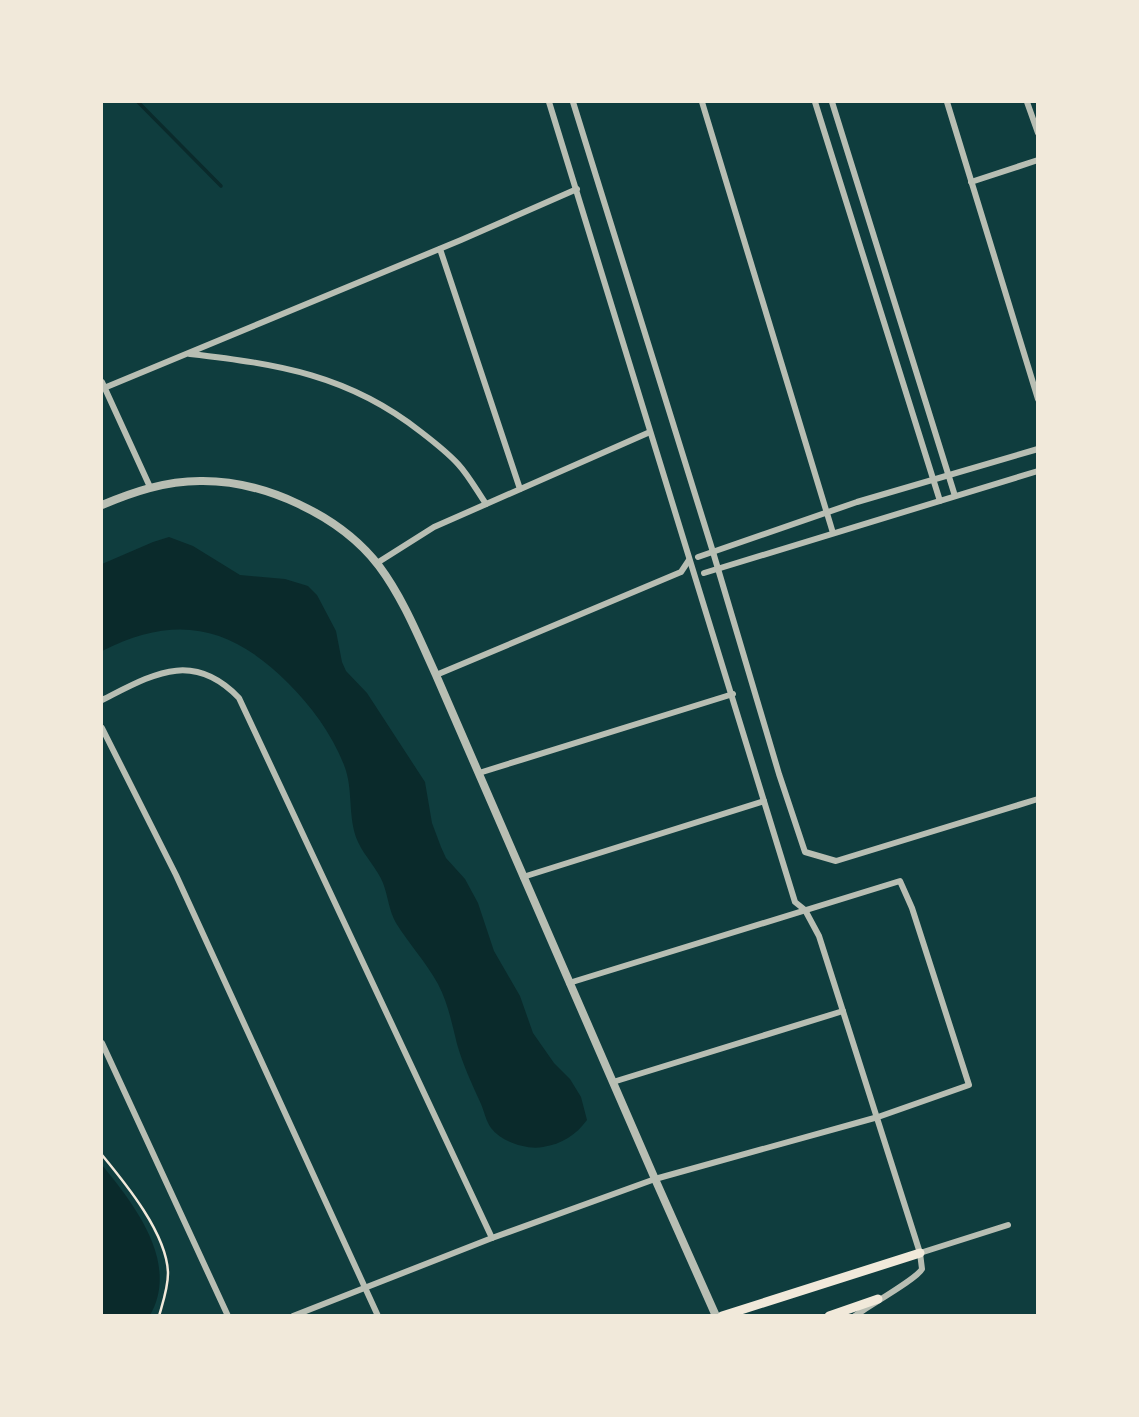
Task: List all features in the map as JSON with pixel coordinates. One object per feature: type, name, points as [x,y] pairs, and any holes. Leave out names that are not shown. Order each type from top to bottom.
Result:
[{"type":"main road","points":[[722,1315],[919,1253]]},
{"type":"main road","points":[[829,1315],[878,1299]]},
{"type":"street","points":[[550,102],[795,902],[805,910],[819,936],[922,1264],[920,1273],[855,1315]]},
{"type":"street","points":[[573,102],[805,852],[836,861],[1038,799]]},
{"type":"street","points":[[702,102],[833,533]]},
{"type":"street","points":[[816,102],[940,501]]},
{"type":"street","points":[[947,102],[1038,399]]},
{"type":"street","points":[[1027,102],[1038,133]]},
{"type":"street","points":[[819,114],[833,105],[955,496]]},
{"type":"street","points":[[971,182],[1038,160]]},
{"type":"street","points":[[150,487],[103,385],[188,354],[576,189]]},
{"type":"street","points":[[856,231],[870,226]]},
{"type":"street","points":[[440,248],[520,489]]},
{"type":"street","points":[[891,344],[905,339]]},
{"type":"street","points":[[188,354],[289,368],[355,391],[404,419],[446,452],[459,465],[486,504]]},
{"type":"street","points":[[377,563],[434,527],[650,432]]},
{"type":"street","points":[[698,557],[947,475],[1038,449]]},
{"type":"street","points":[[704,573],[1038,471]]},
{"type":"street","points":[[102,505],[150,487],[197,481],[218,481],[255,488],[313,512],[356,542],[377,563],[406,611],[436,674],[654,1179],[716,1315]]},
{"type":"street","points":[[436,674],[681,572],[690,560]]},
{"type":"street","points":[[681,572],[695,575]]},
{"type":"street","points":[[102,699],[161,672],[183,669],[206,674],[224,683],[239,698],[492,1238]]},
{"type":"street","points":[[479,773],[733,694]]},
{"type":"street","points":[[102,728],[176,875],[378,1315]]},
{"type":"street","points":[[523,877],[764,801]]},
{"type":"street","points":[[293,1315],[654,1179],[877,1116],[969,1085],[912,908],[900,881],[569,983]]},
{"type":"street","points":[[613,1082],[843,1011]]},
{"type":"street","points":[[102,1043],[228,1315]]},
{"type":"street","points":[[919,1253],[1008,1225]]},
{"type":"path","points":[[102,1156],[140,1206],[161,1247],[168,1270],[168,1283],[159,1315]]},
{"type":"water","points":[[169,537],[193,546],[240,575],[285,579],[308,586],[317,595],[336,631],[346,671],[367,693],[425,782],[432,823],[441,847],[446,858],[465,879],[478,903],[494,951],[520,996],[533,1033],[581,1097],[587,1120],[568,1138],[550,1146],[529,1147],[508,1141],[489,1125],[462,1059],[438,984],[396,923],[385,888],[358,842],[347,774],[339,754],[320,721],[297,692],[266,663],[245,648],[201,631],[154,632],[102,651],[102,564]]},
{"type":"water","points":[[102,1165],[139,1216],[156,1255],[160,1275],[158,1295],[150,1315],[102,1315]]},
{"type":"waterway","points":[[138,102],[221,186]]}]
